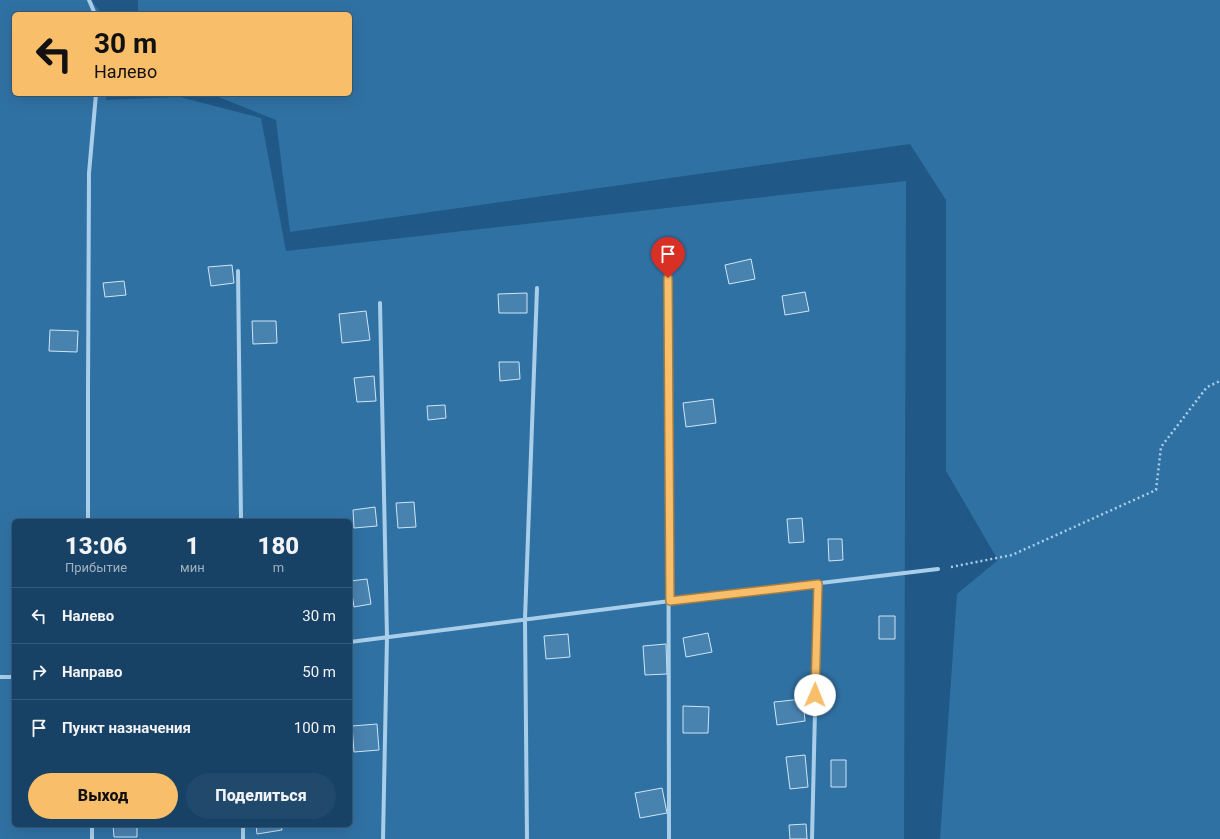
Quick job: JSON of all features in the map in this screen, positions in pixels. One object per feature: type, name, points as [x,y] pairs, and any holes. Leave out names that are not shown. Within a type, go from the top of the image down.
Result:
[{"type":"street","points":[[89,0],[94,12]]},
{"type":"street","points":[[88,519],[89,173],[96,96]]},
{"type":"street","points":[[238,271],[241,519]]},
{"type":"street","points":[[668,278],[670,601],[669,839]]},
{"type":"street","points":[[527,839],[525,620],[537,288]]},
{"type":"street","points":[[380,303],[387,637],[383,839]]},
{"type":"street","points":[[352,642],[670,601],[938,569]]},
{"type":"street","points":[[812,839],[818,584]]},
{"type":"street","points":[[0,678],[12,677]]},
{"type":"street","points":[[92,827],[92,839]]},
{"type":"street","points":[[243,827],[243,839]]},
{"type":"path","points":[[938,569],[1012,555],[1156,490],[1161,447],[1207,387],[1220,381]]},
{"type":"shaded area","points":[[0,0],[91,0],[100,12],[12,12],[12,96],[106,96],[106,100],[180,97],[261,118],[286,251],[906,181],[904,839],[0,839]]},
{"type":"shaded area","points":[[138,0],[1220,0],[1220,839],[940,839],[957,594],[998,560],[946,471],[946,200],[910,144],[290,232],[276,120],[216,96],[352,96],[352,12],[138,12]]},
{"type":"building","points":[[751,259],[755,279],[729,284],[725,265]]},
{"type":"building","points":[[232,265],[234,283],[211,286],[208,267]]},
{"type":"building","points":[[124,281],[126,295],[105,297],[103,283]]},
{"type":"building","points":[[805,292],[809,311],[785,315],[782,296]]},
{"type":"building","points":[[527,293],[527,313],[499,313],[498,294]]},
{"type":"building","points":[[366,311],[370,340],[342,343],[339,314]]},
{"type":"building","points":[[252,321],[276,321],[277,343],[253,344]]},
{"type":"building","points":[[50,330],[78,331],[77,352],[49,351]]},
{"type":"building","points":[[499,362],[519,362],[520,379],[500,381]]},
{"type":"building","points":[[374,376],[376,401],[357,402],[354,378]]},
{"type":"building","points":[[713,399],[716,423],[686,427],[683,403]]},
{"type":"building","points":[[445,405],[446,418],[428,420],[427,406]]},
{"type":"building","points":[[414,502],[416,527],[398,528],[396,503]]},
{"type":"building","points":[[375,507],[377,526],[354,528],[353,510]]},
{"type":"building","points":[[802,518],[804,542],[789,543],[787,519]]},
{"type":"building","points":[[828,539],[842,539],[843,560],[829,561]]},
{"type":"building","points":[[367,579],[371,604],[354,607],[352,581]]},
{"type":"building","points":[[879,616],[895,616],[895,639],[879,639]]},
{"type":"building","points":[[708,633],[712,652],[686,657],[683,638]]},
{"type":"building","points":[[568,634],[570,657],[546,659],[544,636]]},
{"type":"building","points":[[666,644],[667,674],[645,675],[643,646]]},
{"type":"building","points":[[803,699],[805,721],[777,725],[774,702]]},
{"type":"building","points":[[683,706],[709,707],[708,733],[683,733]]},
{"type":"building","points":[[377,724],[379,750],[354,752],[352,726]]},
{"type":"building","points":[[805,755],[808,787],[790,789],[786,757]]},
{"type":"building","points":[[831,760],[846,760],[846,787],[831,787]]},
{"type":"building","points":[[662,788],[667,813],[640,818],[635,793]]},
{"type":"building","points":[[806,824],[807,839],[790,839],[789,825]]},
{"type":"building","points":[[113,827],[137,827],[137,837],[114,837]]},
{"type":"building","points":[[256,827],[281,827],[282,830],[257,834]]},
{"type":"route","points":[[668,278],[670,601],[818,584],[815,695]]}]
